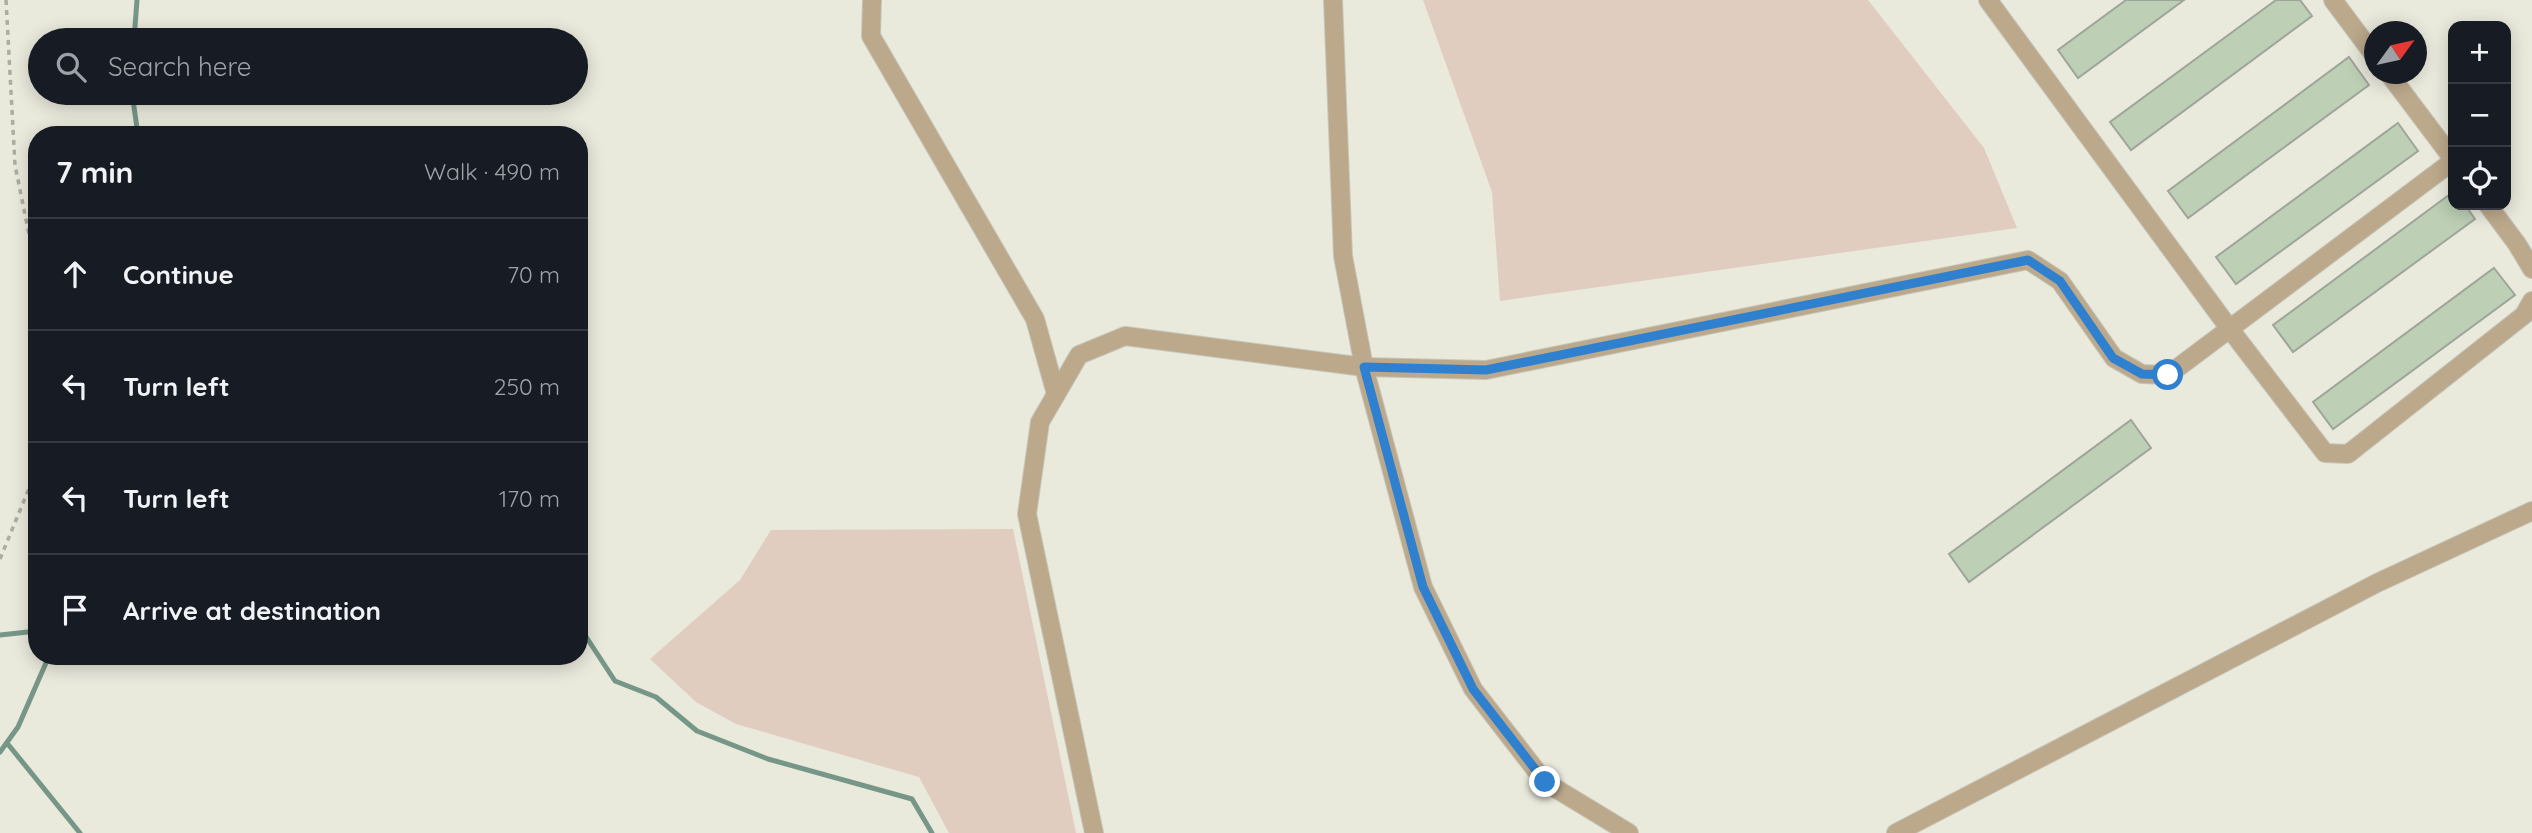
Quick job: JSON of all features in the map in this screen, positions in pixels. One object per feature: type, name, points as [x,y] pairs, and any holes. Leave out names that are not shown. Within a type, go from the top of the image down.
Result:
[{"type":"lane","points":[[872,0],[871,36],[1035,319],[1056,394]]},
{"type":"lane","points":[[1333,0],[1343,256],[1364,367],[1423,587],[1473,689],[1545,782],[1629,833]]},
{"type":"lane","points":[[1988,0],[2229,328],[2325,453],[2348,454],[2524,315],[2532,301]]},
{"type":"lane","points":[[2333,0],[2364,41]]},
{"type":"lane","points":[[2396,84],[2448,153]]},
{"type":"lane","points":[[1094,833],[1027,514],[1040,422],[1079,355],[1125,336],[1364,367],[1486,370],[2028,260],[2060,281],[2113,358],[2142,374],[2168,375],[2448,164]]},
{"type":"lane","points":[[2492,210],[2532,269]]},
{"type":"lane","points":[[1896,833],[2376,583],[2532,511]]},
{"type":"path","points":[[6,0],[15,165],[28,229]]},
{"type":"path","points":[[0,559],[28,492]]},
{"type":"shaded area","points":[[1423,0],[1868,0],[1984,148],[2017,228],[1500,301],[1492,192]]},
{"type":"shaded area","points":[[1013,529],[1076,833],[949,833],[919,777],[736,724],[696,702],[650,659],[740,580],[771,530]]},
{"type":"building","points":[[2126,0],[2184,0],[2078,78],[2058,50]]},
{"type":"building","points":[[2276,0],[2300,0],[2312,16],[2131,150],[2110,122]]},
{"type":"building","points":[[2349,57],[2364,78],[2364,84],[2369,85],[2188,218],[2168,191]]},
{"type":"building","points":[[2398,123],[2418,151],[2236,284],[2216,257]]},
{"type":"building","points":[[2448,196],[2448,210],[2469,210],[2475,219],[2293,352],[2273,325]]},
{"type":"building","points":[[2494,268],[2515,295],[2333,429],[2313,402]]},
{"type":"building","points":[[2131,420],[2151,448],[1969,582],[1949,554]]},
{"type":"waterway","points":[[135,28],[137,0]]},
{"type":"waterway","points":[[134,105],[137,126]]},
{"type":"waterway","points":[[0,635],[28,632]]},
{"type":"waterway","points":[[588,640],[615,681],[656,697],[697,731],[768,759],[912,799],[932,833]]},
{"type":"waterway","points":[[0,752],[18,727],[45,665]]},
{"type":"waterway","points":[[7,743],[80,833]]},
{"type":"route","points":[[1545,782],[1473,689],[1423,587],[1364,367],[1486,370],[2028,260],[2060,281],[2113,358],[2142,374],[2168,375]]}]
